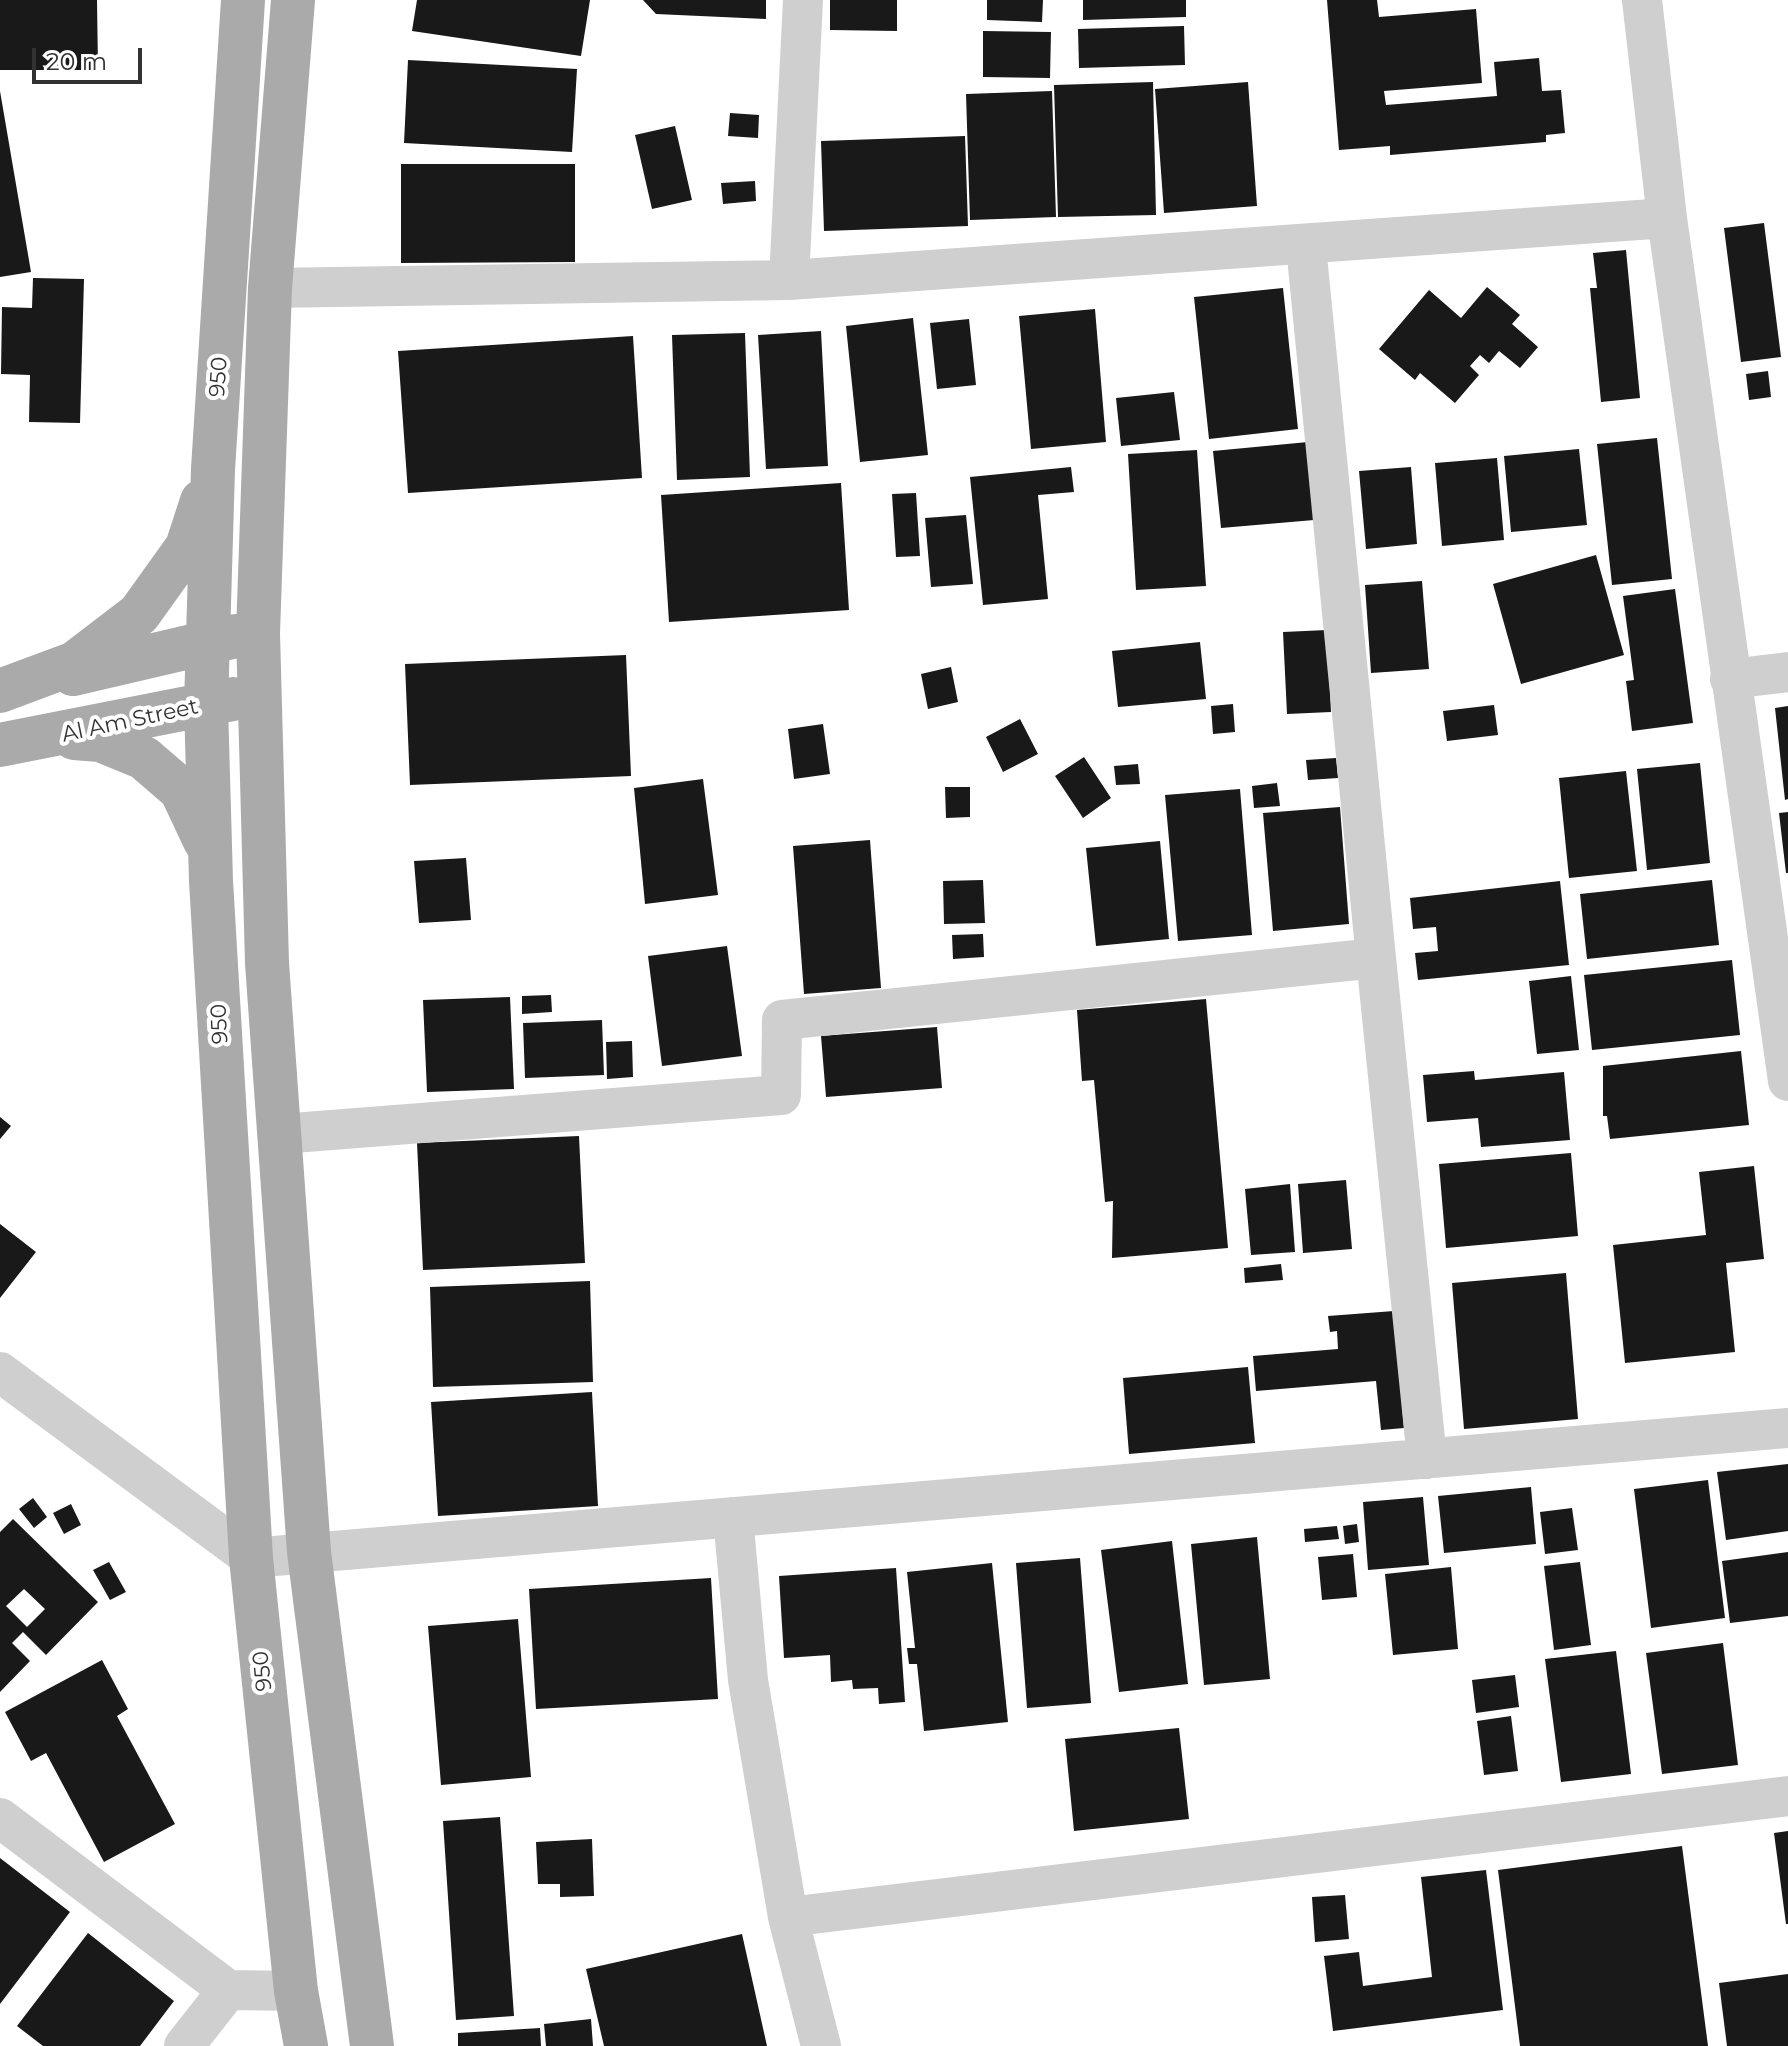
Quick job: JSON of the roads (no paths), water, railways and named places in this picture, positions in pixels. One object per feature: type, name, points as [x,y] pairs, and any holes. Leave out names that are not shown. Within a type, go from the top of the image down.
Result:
[{"type":"main road","name":"950","points":[[243,0],[213,469],[206,705],[211,881],[251,1558],[296,1991],[306,2046]]},
{"type":"main road","points":[[293,0],[270,288],[258,633],[267,963],[309,1552],[372,2046]]},
{"type":"main road","points":[[0,692],[75,663],[139,614],[187,547],[213,469]]},
{"type":"main road","points":[[0,692],[209,640],[258,633]]},
{"type":"main road","name":"Al Am Street","points":[[0,745],[260,694]]},
{"type":"main road","points":[[52,737],[100,740],[144,758],[181,790],[204,833],[211,881]]},
{"type":"street","points":[[789,280],[803,0]]},
{"type":"street","points":[[1642,0],[1667,218],[1788,1081]]},
{"type":"street","points":[[270,288],[789,280],[1306,246],[1667,218]]},
{"type":"street","points":[[1306,246],[1427,1459]]},
{"type":"street","points":[[1730,679],[1788,672]]},
{"type":"street","points":[[280,1134],[781,1095],[782,1020],[1376,958]]},
{"type":"street","points":[[0,1372],[251,1558],[1788,1428]]},
{"type":"street","points":[[733,1517],[748,1680],[788,1917],[821,2046]]},
{"type":"street","points":[[788,1917],[1788,1796]]},
{"type":"street","points":[[0,1818],[228,1990],[296,1991]]},
{"type":"street","points":[[184,2046],[228,1990]]}]
